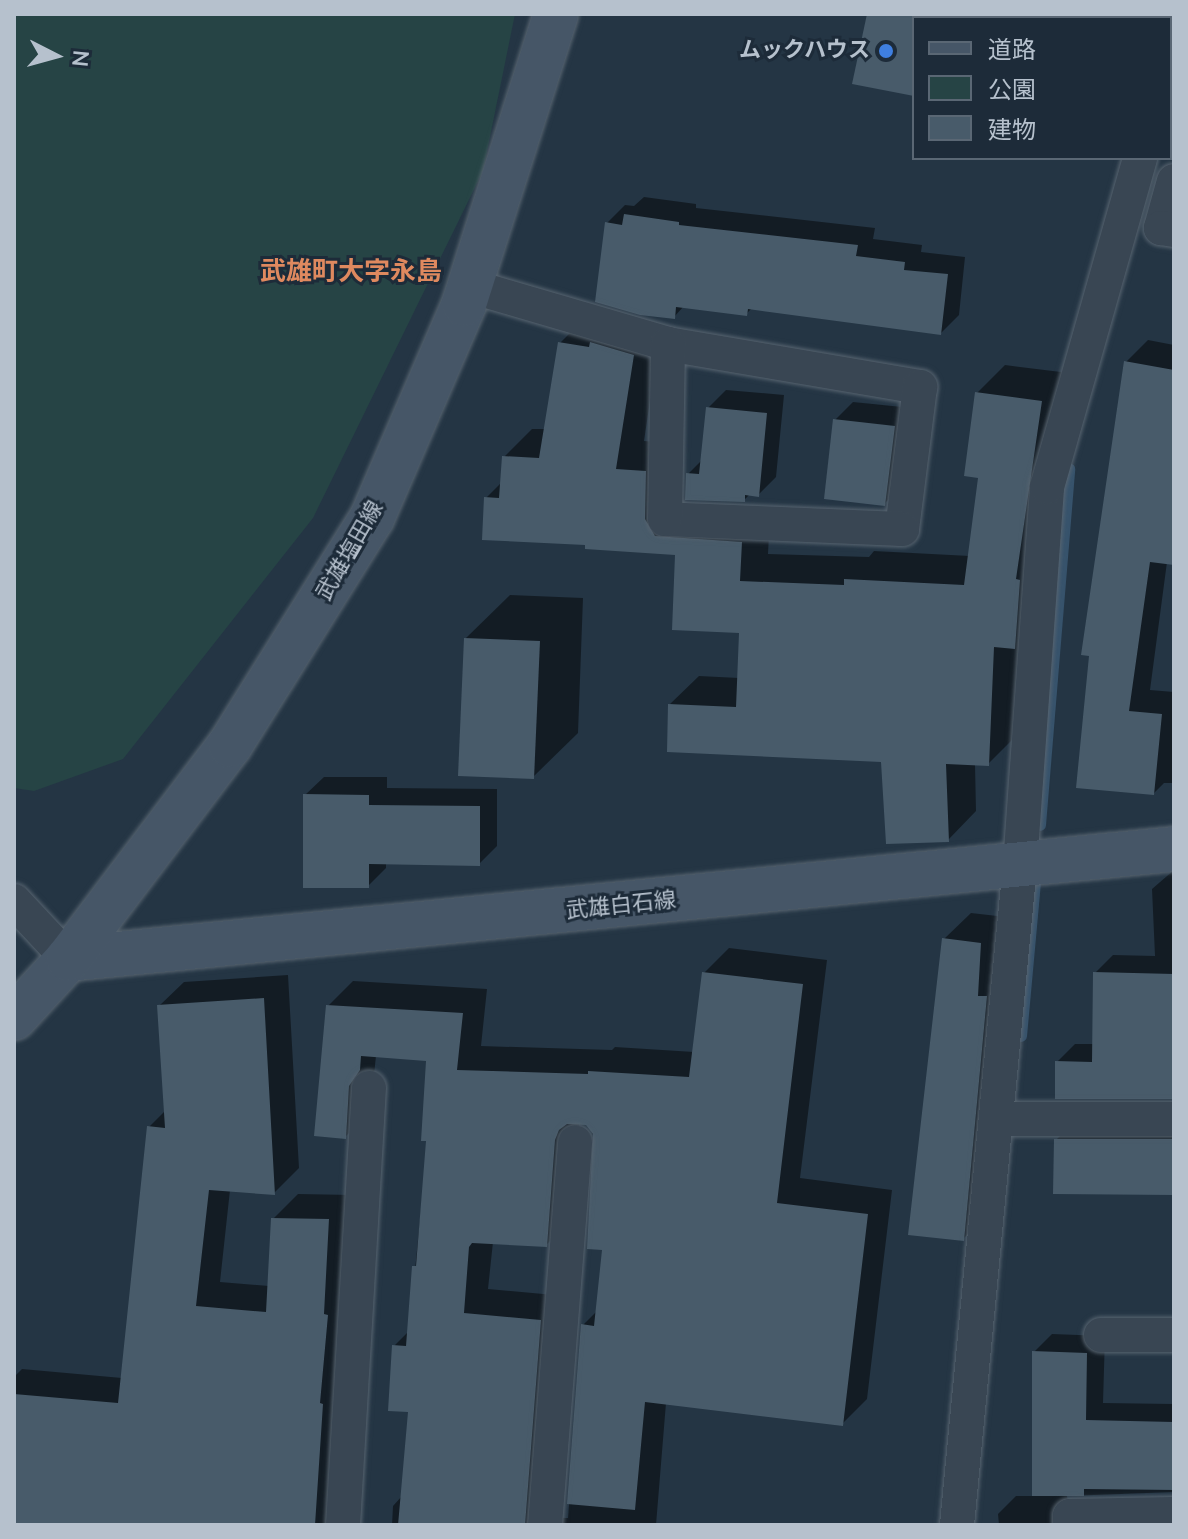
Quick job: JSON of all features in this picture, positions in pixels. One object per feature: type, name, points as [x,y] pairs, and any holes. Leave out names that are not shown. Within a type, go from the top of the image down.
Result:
[{"type":"main road","name":"武雄塩田線","points":[[14,1018],[68,959],[230,745],[372,518],[470,286],[556,14]]},
{"type":"main road","name":"武雄白石線","points":[[68,959],[1174,849]]},
{"type":"street","points":[[957,1525],[1020,865],[1047,487],[1139,160]]},
{"type":"street","points":[[1174,181],[1161,228],[1174,230]]},
{"type":"street","points":[[470,286],[668,344],[920,387],[902,529],[665,519],[668,344]]},
{"type":"street","points":[[14,901],[68,959]]},
{"type":"street","points":[[343,1525],[369,1088]]},
{"type":"street","points":[[996,1119],[1174,1119]]},
{"type":"street","points":[[545,1525],[575,1142]]},
{"type":"street","points":[[1101,1335],[1174,1335]]},
{"type":"street","points":[[1070,1525],[1070,1516],[1174,1514]]},
{"type":"green space","points":[[14,14],[515,14],[483,171],[313,518],[123,759],[34,791],[14,788]]},
{"type":"building","name":"ムックハウス","points":[[867,14],[914,14],[912,96],[852,84]]},
{"type":"building","points":[[624,214],[679,222],[679,225],[858,245],[856,256],[905,262],[904,270],[948,274],[941,335],[748,309],[747,316],[676,307],[675,319],[640,315],[595,302],[605,222],[622,225]]},
{"type":"building","points":[[558,342],[589,347],[590,342],[634,355],[616,469],[646,471],[645,519],[655,536],[742,542],[740,581],[844,585],[844,579],[964,585],[978,478],[964,476],[975,392],[1042,401],[1016,579],[1020,580],[1015,649],[994,647],[989,766],[946,764],[949,842],[886,844],[881,762],[667,752],[668,704],[736,707],[739,633],[672,630],[675,555],[585,549],[585,545],[482,540],[484,497],[499,498],[502,456],[539,458]]},
{"type":"building","points":[[1124,361],[1174,370],[1174,565],[1150,562],[1129,711],[1162,714],[1154,795],[1076,788],[1089,656],[1081,655]]},
{"type":"building","points":[[706,407],[767,413],[759,497],[745,495],[745,502],[685,500],[686,473],[699,474]]},
{"type":"building","points":[[833,419],[895,426],[885,506],[824,499]]},
{"type":"building","points":[[464,638],[540,641],[534,779],[458,776]]},
{"type":"building","points":[[303,794],[369,795],[369,805],[480,806],[480,866],[369,864],[369,888],[303,888]]},
{"type":"building","points":[[942,938],[981,943],[978,996],[987,996],[964,1241],[908,1235]]},
{"type":"building","points":[[702,972],[803,984],[777,1203],[868,1214],[843,1426],[645,1402],[635,1510],[567,1504],[581,1324],[594,1326],[602,1250],[587,1249],[593,1134],[586,1125],[567,1124],[559,1130],[555,1140],[547,1247],[472,1243],[469,1247],[464,1313],[541,1320],[525,1525],[398,1525],[408,1412],[388,1411],[392,1345],[406,1346],[412,1266],[416,1266],[426,1141],[421,1141],[426,1061],[361,1056],[360,1070],[349,1086],[346,1139],[314,1136],[326,1005],[463,1013],[457,1070],[588,1074],[588,1071],[689,1077]]},
{"type":"building","points":[[1093,972],[1174,974],[1174,1099],[1055,1099],[1055,1061],[1092,1062]]},
{"type":"building","points":[[264,998],[275,1195],[209,1190],[196,1306],[266,1312],[271,1218],[329,1219],[324,1314],[328,1315],[320,1403],[323,1404],[315,1525],[14,1525],[14,1394],[118,1403],[147,1126],[165,1128],[157,1005]]},
{"type":"building","points":[[1054,1139],[1174,1139],[1174,1195],[1053,1194]]},
{"type":"building","points":[[1032,1351],[1087,1353],[1086,1420],[1174,1422],[1174,1490],[1084,1489],[1084,1496],[1032,1496]]},
{"type":"waterway","points":[[1172,103],[1174,96]]},
{"type":"waterway","points":[[1040,825],[1069,469]]},
{"type":"waterway","points":[[1021,1036],[1036,872]]},
{"type":"place","name":"ムックハウス","points":[[886,51]]},
{"type":"district","name":"武雄町大字永島","points":[[351,272]]}]
